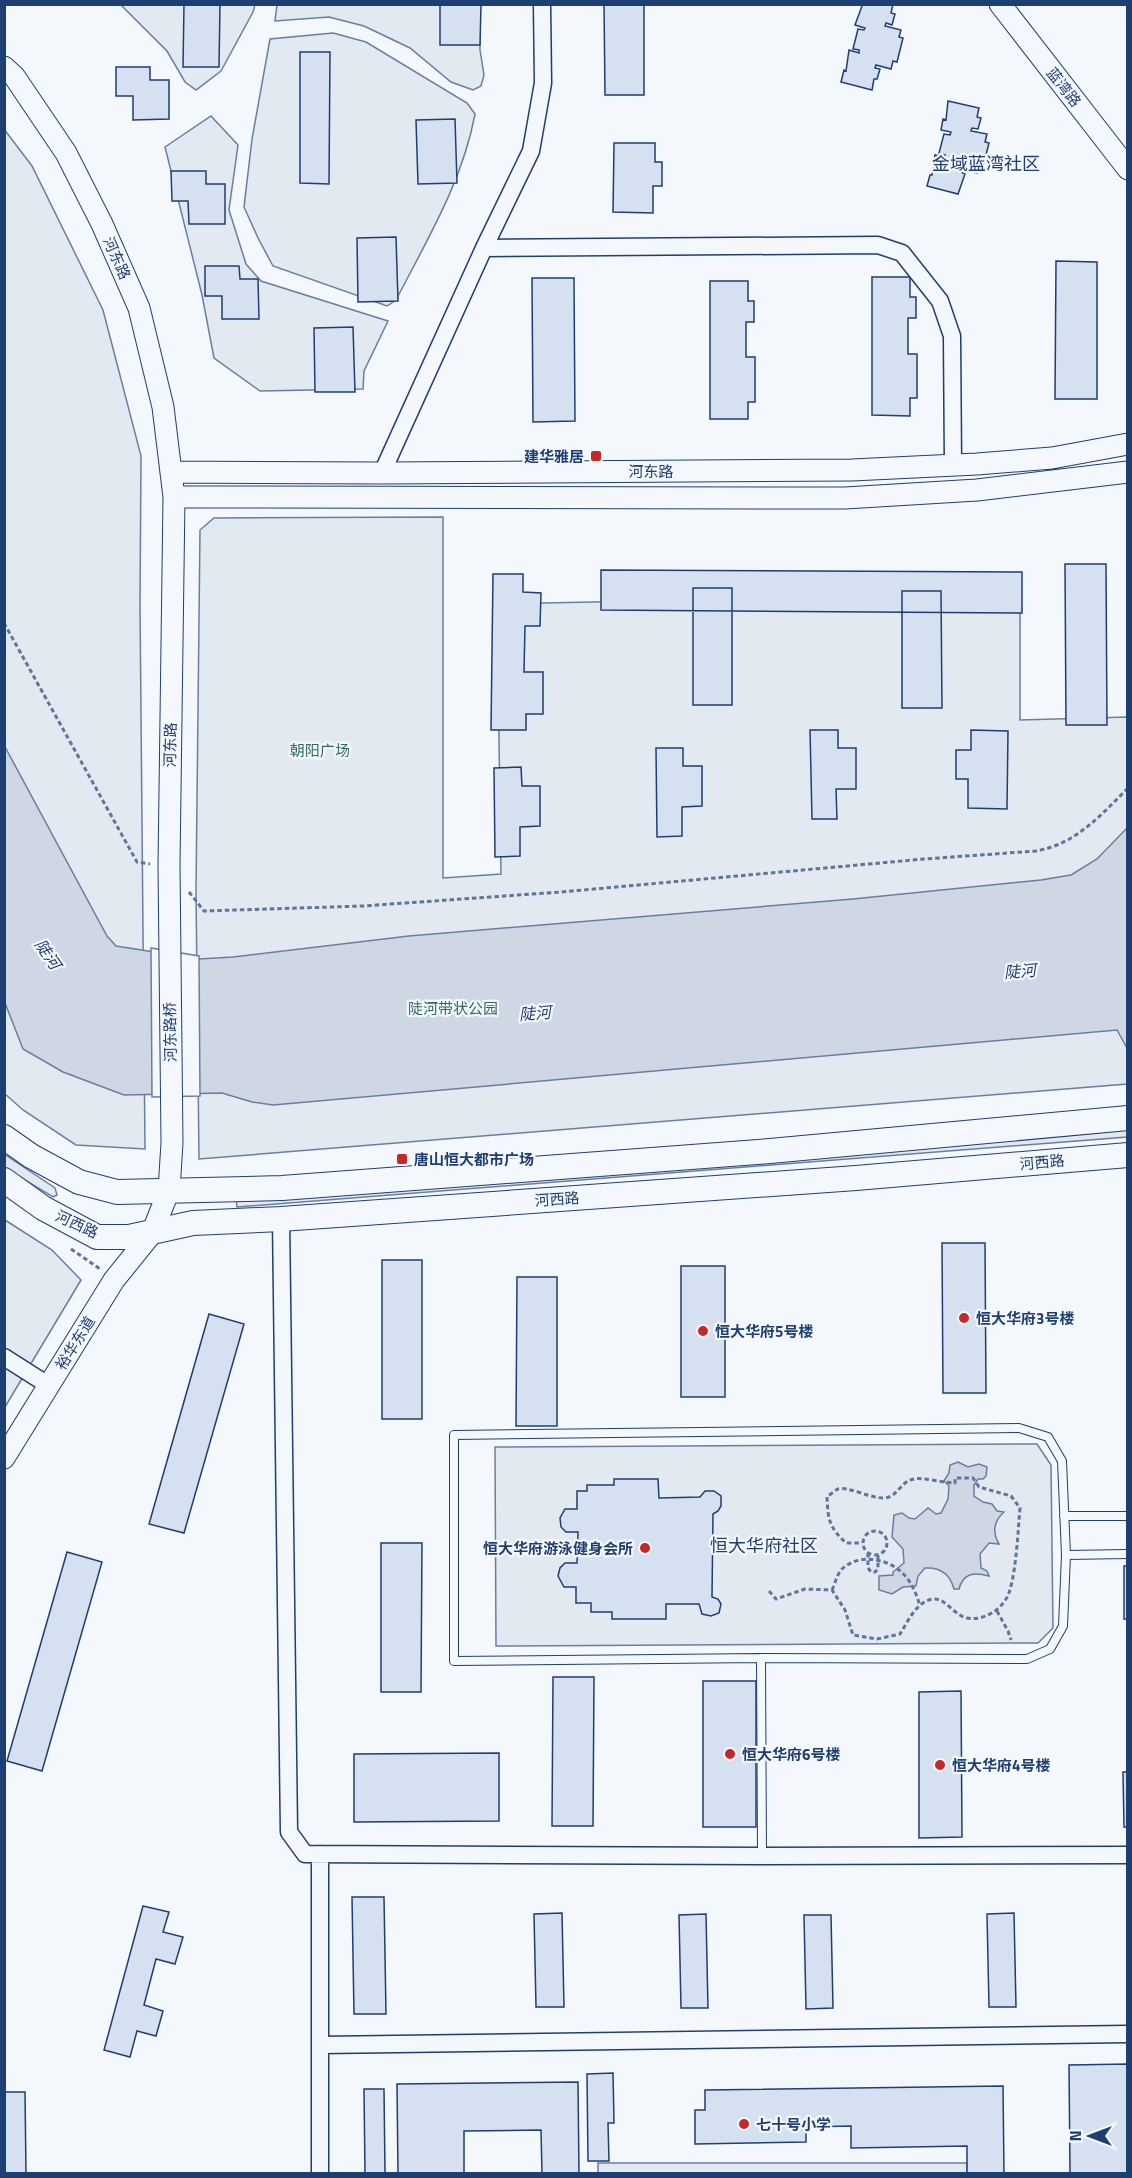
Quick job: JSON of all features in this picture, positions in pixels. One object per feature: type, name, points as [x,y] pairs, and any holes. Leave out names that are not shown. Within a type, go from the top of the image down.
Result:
[{"type":"main road","name":"河西路","points":[[4,1137],[32,1156],[79,1182],[117,1192],[304,1187],[770,1151],[1128,1119]]},
{"type":"main road","name":"河西路","points":[[4,1180],[43,1208],[97,1237],[129,1237],[193,1223],[281,1219],[844,1179],[1128,1155]]},
{"type":"street","points":[[382,473],[484,248],[531,151],[543,83],[542,4]]},
{"type":"street","name":"蓝湾路","points":[[1000,4],[1128,169]]},
{"type":"street","name":"河东路","points":[[4,67],[14,76],[66,153],[102,224],[139,308],[163,407],[174,497],[169,922]]},
{"type":"street","points":[[484,248],[878,245],[902,253],[940,301],[952,336],[953,465]]},
{"type":"street","name":"河东路","points":[[172,472],[852,470],[1052,458],[1128,444]]},
{"type":"street","name":"河东路","points":[[174,497],[845,498],[977,490],[1128,472]]},
{"type":"street","name":"河东路桥","points":[[169,922],[172,1143],[169,1190]]},
{"type":"street","name":"裕华东道","points":[[4,1458],[114,1280],[152,1233],[169,1190]]},
{"type":"street","points":[[281,1219],[289,1832],[305,1854],[1128,1855]]},
{"type":"street","points":[[4,1357],[48,1385]]},
{"type":"street","points":[[320,1854],[320,2174]]},
{"type":"street","points":[[321,2045],[1128,2034]]},
{"type":"lane","points":[[1019,1428],[1048,1437],[1062,1461],[1064,1516],[1063,1626],[1050,1649],[1027,1659],[761,1658],[453,1661],[453,1435],[1019,1428]]},
{"type":"lane","points":[[1064,1516],[1128,1516]]},
{"type":"lane","points":[[1065,1555],[1128,1554]]},
{"type":"lane","points":[[761,1658],[762,1856]]},
{"type":"path","points":[[4,623],[137,862],[169,865],[204,911],[363,906],[561,892],[1048,849],[1074,837],[1092,824],[1128,788]]},
{"type":"path","points":[[832,1590],[845,1610],[853,1635],[877,1639],[900,1634],[916,1609],[932,1600],[938,1599],[966,1618],[982,1617],[997,1611],[1008,1597],[1016,1556],[1020,1508],[1011,1496],[980,1487],[973,1478],[955,1478],[956,1483],[914,1479],[906,1483],[893,1496],[886,1498],[865,1496],[851,1489],[839,1489],[827,1497],[828,1520],[835,1533],[846,1544],[862,1544]]},
{"type":"path","points":[[862,1544],[867,1533],[875,1530],[883,1533],[887,1544],[884,1551],[878,1554],[868,1553]]},
{"type":"path","points":[[862,1544],[868,1553],[868,1568],[871,1572],[878,1569],[878,1554]]},
{"type":"path","points":[[832,1590],[840,1570],[851,1563],[870,1560],[892,1565],[905,1575],[913,1587],[920,1606]]},
{"type":"path","points":[[769,1592],[776,1599],[805,1589],[832,1590]]},
{"type":"path","points":[[997,1611],[1011,1640]]},
{"type":"green space","points":[[121,5],[255,5],[221,71],[196,90],[185,82],[167,51]]},
{"type":"green space","points":[[277,5],[479,5],[480,50],[484,75],[481,86],[473,90],[451,82],[410,48],[364,26],[329,17],[275,21]]},
{"type":"green space","points":[[333,33],[366,42],[467,103],[475,114],[462,162],[443,209],[396,300],[387,306],[273,266],[244,207],[252,139],[270,39]]},
{"type":"green space","points":[[211,116],[238,145],[229,210],[246,264],[261,281],[388,321],[364,371],[363,389],[260,391],[214,358],[202,295],[165,147]]},
{"type":"green space","points":[[4,129],[32,166],[103,310],[141,456],[140,605],[145,1149],[76,1145],[23,1110],[5,1094]]},
{"type":"green space","points":[[443,517],[443,878],[501,874],[497,604],[1020,593],[1020,720],[1127,717],[1127,1084],[199,1159],[196,891],[200,530],[214,518]]},
{"type":"green space","points":[[1127,1127],[1127,1137],[237,1207],[236,1199]]},
{"type":"green space","points":[[4,1154],[55,1188],[57,1195],[53,1197],[5,1168]]},
{"type":"green space","points":[[5,1220],[52,1250],[81,1280],[5,1407]]},
{"type":"green space","points":[[1037,1444],[1051,1465],[1053,1628],[1038,1643],[496,1646],[495,1447]]},
{"type":"green space","points":[[598,2163],[967,2163],[967,2174],[598,2174]]},
{"type":"water","name":"陡河","points":[[4,745],[107,936],[116,946],[199,959],[409,936],[853,899],[1041,880],[1071,875],[1097,859],[1127,828],[1127,1048],[1117,1030],[273,1105],[252,1102],[222,1093],[124,1095],[63,1072],[23,1049],[5,1003]]},
{"type":"water","points":[[958,1462],[968,1467],[979,1464],[987,1467],[986,1476],[978,1479],[974,1485],[974,1496],[983,1502],[992,1504],[997,1511],[1004,1512],[995,1527],[995,1535],[999,1544],[989,1543],[980,1554],[981,1568],[987,1571],[989,1576],[970,1575],[963,1580],[959,1589],[954,1589],[944,1572],[925,1568],[918,1576],[916,1586],[903,1587],[892,1594],[879,1590],[879,1576],[893,1575],[893,1572],[904,1563],[903,1549],[892,1537],[894,1515],[902,1513],[915,1519],[928,1508],[936,1514],[941,1513],[948,1499],[949,1486],[944,1481],[949,1473],[950,1465]]},
{"type":"pier","points":[[151,948],[199,956],[200,1096],[152,1097]]},
{"type":"building","points":[[184,4],[220,4],[219,67],[183,67]]},
{"type":"building","points":[[440,4],[481,4],[480,45],[440,45]]},
{"type":"building","points":[[604,4],[644,4],[644,95],[605,95]]},
{"type":"building","points":[[860,4],[893,4],[891,13],[895,14],[892,25],[886,23],[885,26],[901,30],[899,37],[903,38],[897,62],[893,61],[891,69],[876,65],[875,68],[880,69],[877,79],[874,79],[872,90],[841,82],[844,70],[846,71],[849,50],[859,53],[859,50],[853,49],[858,29],[864,30],[865,28],[855,25],[862,6]]},
{"type":"building","points":[[300,52],[330,52],[329,184],[300,183]]},
{"type":"building","points":[[116,67],[150,67],[150,80],[169,80],[169,119],[133,120],[133,96],[116,96]]},
{"type":"building","points":[[948,101],[979,108],[977,117],[981,118],[978,129],[972,128],[971,131],[987,134],[985,142],[989,143],[983,167],[979,166],[977,173],[962,169],[961,172],[965,174],[958,194],[927,186],[930,175],[932,175],[935,155],[944,157],[945,155],[939,153],[944,134],[950,135],[951,132],[941,130],[943,119],[946,120]]},
{"type":"building","points":[[455,119],[457,183],[418,184],[416,120]]},
{"type":"building","points":[[614,143],[655,143],[655,162],[662,162],[662,186],[653,186],[653,213],[613,212]]},
{"type":"building","points":[[171,171],[206,171],[206,184],[225,184],[225,224],[189,224],[188,201],[172,201]]},
{"type":"building","points":[[396,237],[398,301],[358,302],[357,238]]},
{"type":"building","points":[[1056,261],[1097,262],[1097,399],[1055,399]]},
{"type":"building","points":[[205,266],[239,266],[240,279],[258,279],[259,319],[222,319],[222,296],[205,296]]},
{"type":"building","points":[[872,277],[910,277],[910,297],[916,297],[916,318],[908,318],[908,354],[917,354],[917,398],[910,398],[910,416],[872,415]]},
{"type":"building","points":[[532,278],[574,278],[575,421],[533,422]]},
{"type":"building","points":[[710,281],[748,281],[748,301],[754,301],[754,322],[746,322],[746,357],[755,357],[755,402],[748,402],[748,419],[710,419]]},
{"type":"building","points":[[353,327],[355,392],[315,392],[314,328]]},
{"type":"building","points":[[1065,564],[1106,564],[1107,725],[1066,725]]},
{"type":"building","points":[[601,570],[1022,572],[1022,613],[601,610]]},
{"type":"building","points":[[493,574],[523,574],[523,592],[541,593],[540,626],[525,626],[524,672],[543,672],[543,714],[526,714],[526,730],[491,730]]},
{"type":"building","points":[[693,588],[732,588],[732,705],[693,705]]},
{"type":"building","points":[[902,591],[941,591],[942,708],[902,708]]},
{"type":"building","points":[[810,730],[838,730],[838,748],[856,748],[856,789],[836,789],[837,819],[812,819]]},
{"type":"building","points":[[971,730],[1008,731],[1007,809],[968,808],[968,779],[956,779],[956,750],[971,750]]},
{"type":"building","points":[[656,748],[683,748],[683,766],[702,766],[702,806],[682,807],[682,836],[657,837]]},
{"type":"building","points":[[521,767],[522,786],[540,786],[540,826],[520,827],[520,856],[495,857],[494,768]]},
{"type":"building","name":"恒大华府3号楼","points":[[942,1243],[985,1243],[986,1393],[943,1393]]},
{"type":"building","points":[[382,1260],[422,1260],[422,1419],[382,1419]]},
{"type":"building","name":"恒大华府5号楼","points":[[681,1266],[725,1266],[725,1397],[681,1397]]},
{"type":"building","points":[[517,1277],[557,1277],[557,1426],[516,1426]]},
{"type":"building","points":[[209,1314],[244,1324],[184,1533],[149,1524]]},
{"type":"building","name":"恒大华府游泳健身会所","points":[[614,1479],[658,1479],[659,1498],[700,1497],[705,1491],[714,1491],[721,1496],[721,1506],[713,1514],[712,1597],[718,1599],[721,1604],[719,1613],[711,1616],[702,1614],[699,1604],[666,1604],[666,1619],[612,1619],[612,1612],[591,1612],[591,1603],[576,1603],[576,1587],[564,1587],[558,1576],[560,1568],[565,1563],[577,1563],[578,1532],[566,1532],[561,1527],[560,1518],[565,1509],[577,1509],[577,1491],[587,1491],[587,1485],[614,1485]]},
{"type":"building","points":[[381,1543],[422,1543],[421,1692],[381,1692]]},
{"type":"building","points":[[67,1552],[102,1562],[42,1771],[7,1761]]},
{"type":"building","points":[[1124,1566],[1128,1566],[1128,1619],[1124,1619]]},
{"type":"building","points":[[553,1677],[594,1677],[593,1826],[552,1826]]},
{"type":"building","name":"恒大华府6号楼","points":[[703,1681],[756,1681],[756,1827],[703,1827]]},
{"type":"building","name":"恒大华府4号楼","points":[[961,1691],[962,1837],[919,1838],[919,1692]]},
{"type":"building","points":[[499,1753],[499,1821],[354,1822],[354,1754]]},
{"type":"building","points":[[1123,1772],[1128,1772],[1128,1827],[1124,1827]]},
{"type":"building","points":[[352,1897],[384,1897],[386,2014],[354,2014]]},
{"type":"building","points":[[143,1906],[169,1912],[163,1932],[183,1937],[175,1964],[156,1959],[144,2005],[163,2011],[156,2036],[137,2031],[130,2057],[104,2050]]},
{"type":"building","points":[[562,1913],[564,2007],[536,2007],[534,1914]]},
{"type":"building","points":[[1014,1913],[1016,2007],[989,2007],[987,1914]]},
{"type":"building","points":[[706,1914],[708,2008],[681,2008],[679,1915]]},
{"type":"building","points":[[804,1915],[831,1915],[833,2008],[806,2009]]},
{"type":"building","points":[[1128,2064],[1128,2174],[1070,2174],[1069,2065]]},
{"type":"building","points":[[613,2073],[614,2123],[608,2123],[609,2161],[588,2161],[587,2074]]},
{"type":"building","points":[[578,2082],[579,2174],[542,2174],[541,2130],[464,2131],[464,2174],[398,2174],[397,2084]]},
{"type":"building","points":[[1003,2086],[1004,2174],[967,2174],[967,2146],[851,2148],[851,2126],[806,2127],[806,2142],[695,2144],[695,2110],[705,2110],[705,2090]]},
{"type":"building","points":[[364,2089],[384,2089],[385,2174],[365,2174]]},
{"type":"building","points":[[4,2092],[25,2092],[26,2174],[4,2174]]},
{"type":"place","name":"建华雅居","points":[[596,456]]},
{"type":"place","name":"唐山恒大都市广场","points":[[402,1159]]},
{"type":"place","name":"恒大华府3号楼","points":[[964,1318]]},
{"type":"place","name":"恒大华府5号楼","points":[[703,1331]]},
{"type":"place","name":"恒大华府游泳健身会所","points":[[645,1548]]},
{"type":"place","name":"恒大华府6号楼","points":[[730,1754]]},
{"type":"place","name":"恒大华府4号楼","points":[[940,1765]]},
{"type":"place","name":"七十号小学","points":[[744,2124]]},
{"type":"district","name":"金域蓝湾社区","points":[[986,163]]},
{"type":"district","name":"恒大华府社区","points":[[764,1545]]},
{"type":"park label","name":"朝阳广场","points":[[320,750]]},
{"type":"park label","name":"陡河带状公园","points":[[453,1008]]}]
